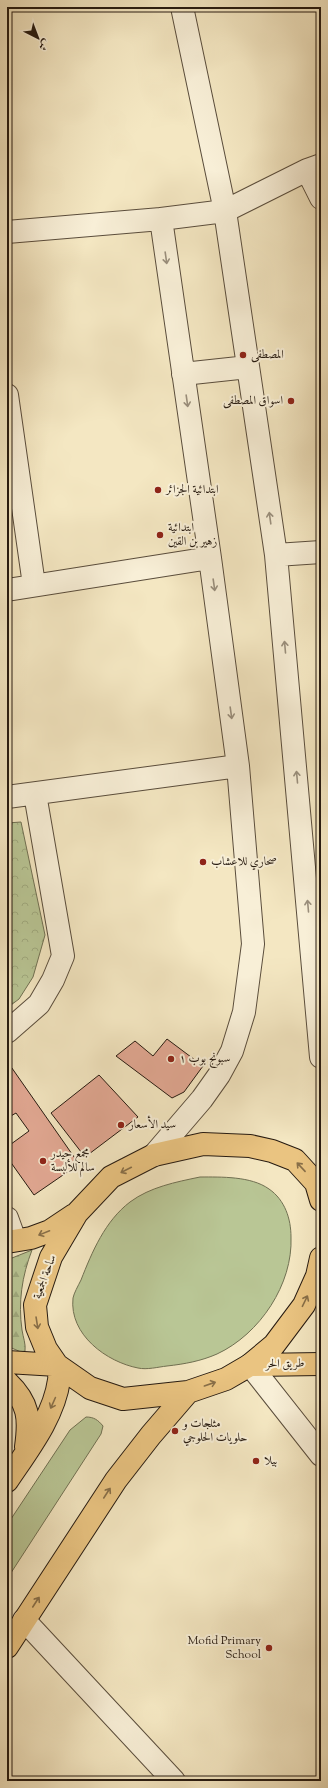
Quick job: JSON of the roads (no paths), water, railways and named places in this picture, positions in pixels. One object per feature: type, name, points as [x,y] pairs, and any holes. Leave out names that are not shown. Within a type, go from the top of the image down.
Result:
[{"type":"main road","name":"ساحة الجمعية","points":[[321,1200],[316,1183],[295,1160],[272,1151],[250,1146],[203,1144],[154,1155],[111,1177],[77,1213],[51,1257],[35,1305],[37,1327],[46,1350],[57,1365],[90,1388],[122,1399],[188,1392],[226,1379],[250,1365],[274,1345],[304,1305],[317,1276],[321,1258]]},
{"type":"main road","points":[[11,1241],[31,1238],[50,1231],[77,1213]]},
{"type":"main road","points":[[7,1362],[57,1365],[60,1378],[56,1396],[45,1420],[7,1481]]},
{"type":"main road","name":"طريق الحر","points":[[250,1365],[321,1364]]},
{"type":"main road","points":[[7,1382],[17,1392],[24,1403],[28,1417],[28,1432],[24,1454]]},
{"type":"main road","points":[[7,1647],[116,1480],[150,1435],[188,1392]]},
{"type":"street","points":[[182,7],[225,211],[276,555],[312,849],[321,1057]]},
{"type":"street","points":[[7,232],[160,220],[225,211],[314,168],[321,198]]},
{"type":"street","points":[[154,1155],[202,1099],[232,1051],[244,1012],[253,944],[238,766],[210,558],[160,220]]},
{"type":"street","points":[[183,374],[248,367]]},
{"type":"street","points":[[7,395],[9,423],[34,585]]},
{"type":"street","points":[[276,555],[321,552]]},
{"type":"street","points":[[7,590],[210,558]]},
{"type":"street","points":[[7,797],[238,766]]},
{"type":"street","points":[[7,1032],[39,1004],[53,980],[64,956],[35,794]]},
{"type":"street","points":[[7,1218],[11,1241]]},
{"type":"street","points":[[250,1365],[295,1420],[321,1455]]},
{"type":"street","points":[[24,1620],[154,1773],[174,1781]]},
{"type":"place","name":"المصطفى","points":[[243,355]]},
{"type":"place","name":"اسواق المصطفى","points":[[291,401]]},
{"type":"place","name":"ابتدائية الجزائر","points":[[158,490]]},
{"type":"place","name":"ابتدائية زهير بن القين","points":[[160,535]]},
{"type":"place","name":"صحاري للاعشاب","points":[[203,862]]},
{"type":"place","name":"سبونج بوب ١","points":[[171,1059]]},
{"type":"place","name":"سيد الأسعار","points":[[121,1125]]},
{"type":"place","name":"مجمع حيدر سالم للألبسة","points":[[43,1161]]},
{"type":"place","name":"مثلجات و حلويات الحلوجي","points":[[175,1431]]},
{"type":"place","name":"بيلا","points":[[256,1461]]},
{"type":"place","name":"Mofid Primary School","points":[[269,1648]]}]
